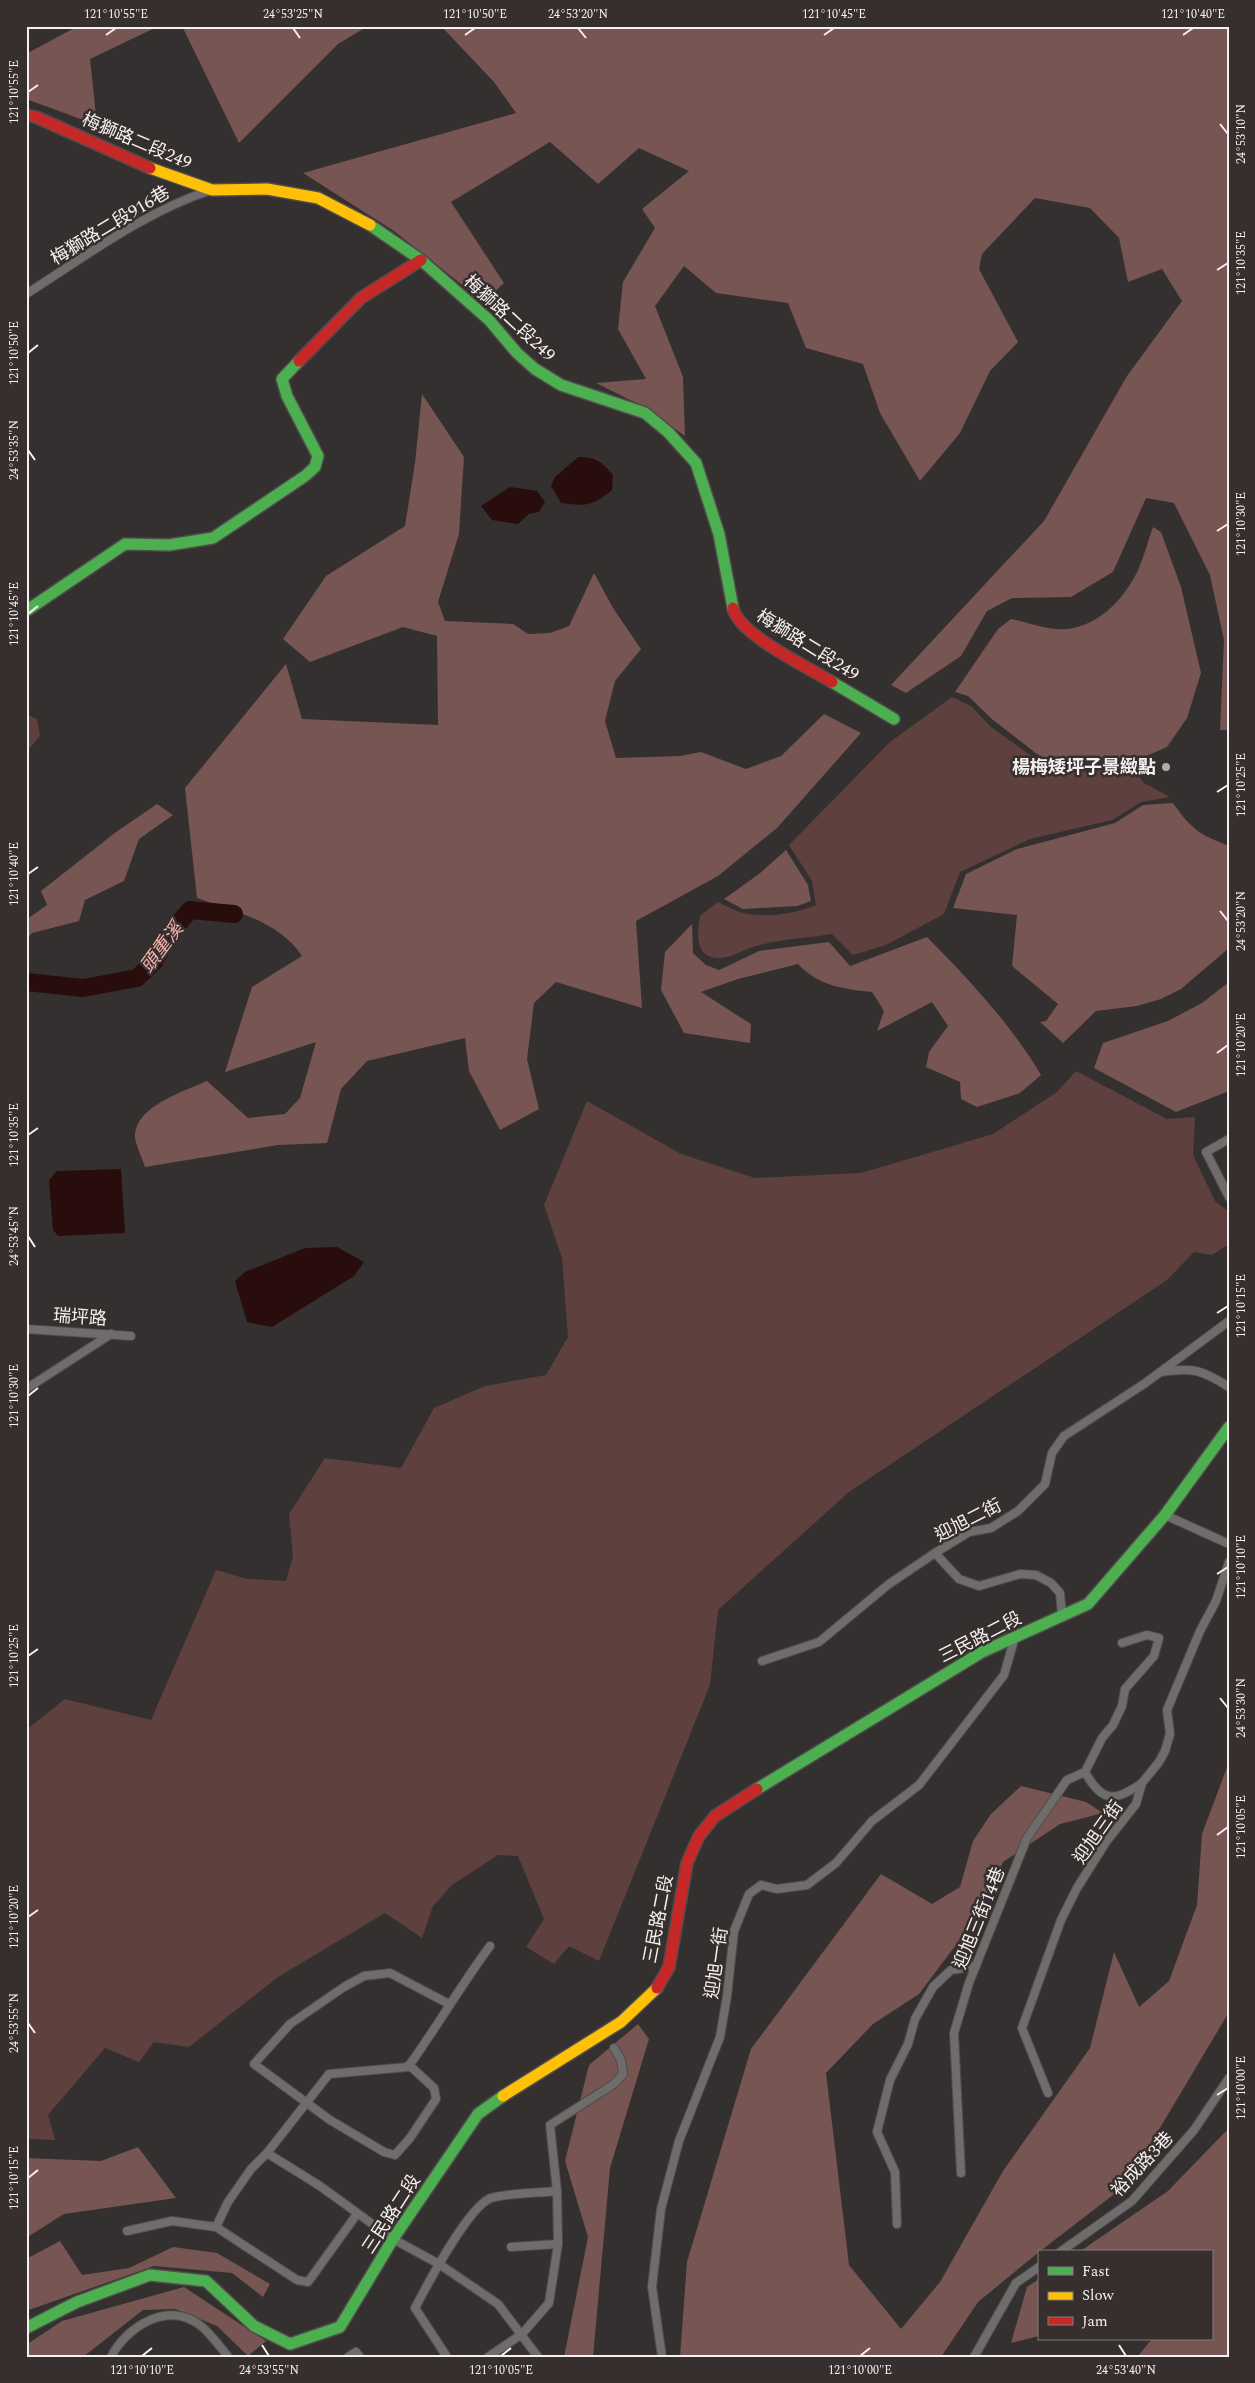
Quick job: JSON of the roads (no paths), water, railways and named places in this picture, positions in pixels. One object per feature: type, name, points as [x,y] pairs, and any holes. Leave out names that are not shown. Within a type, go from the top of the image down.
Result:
[{"type":"street","name":"梅獅路二段249","points":[[26,114],[36,116],[143,166],[212,190],[266,189],[318,198],[366,222],[421,260],[489,320],[517,353],[535,369],[562,385],[645,413],[668,432],[696,463],[719,534],[734,613],[742,626],[751,634],[894,719]]},
{"type":"street","name":"梅獅路二段916巷","points":[[26,294],[143,220],[172,204],[212,190]]},
{"type":"street","points":[[26,611],[125,544],[168,545],[213,538],[305,476],[315,467],[318,456],[287,396],[282,379],[338,319],[361,298],[421,260]]},
{"type":"street","points":[[1229,1139],[1206,1152],[1229,1198]]},
{"type":"street","name":"迎旭二街","points":[[762,1661],[819,1642],[889,1584],[935,1553],[969,1532],[991,1528],[1018,1511],[1045,1484],[1052,1453],[1064,1436],[1160,1372],[1229,1322]]},
{"type":"street","name":"瑞坪路","points":[[26,1329],[131,1336]]},
{"type":"street","points":[[26,1389],[111,1334]]},
{"type":"street","points":[[1160,1372],[1187,1368],[1209,1375],[1229,1387]]},
{"type":"street","name":"三民路二段","points":[[26,2328],[77,2302],[150,2275],[206,2281],[254,2326],[290,2344],[340,2327],[393,2239],[478,2114],[506,2094],[621,2022],[658,1987],[669,1967],[687,1863],[699,1836],[715,1816],[792,1766],[982,1652],[1088,1604],[1165,1515],[1229,1427]]},
{"type":"street","points":[[1165,1515],[1229,1544]]},
{"type":"street","points":[[935,1553],[959,1579],[979,1586],[1020,1574],[1036,1575],[1051,1583],[1060,1593],[1062,1615]]},
{"type":"street","name":"迎旭三街","points":[[1048,2094],[1022,2028],[1061,1920],[1077,1888],[1106,1842],[1136,1804],[1142,1783],[1159,1762],[1165,1751],[1170,1734],[1167,1710],[1197,1639],[1216,1601],[1229,1562]]},
{"type":"street","points":[[1122,1642],[1147,1635],[1159,1638],[1154,1656],[1125,1688],[1122,1706],[1113,1725],[1102,1738],[1085,1772],[1094,1789],[1110,1798],[1124,1795],[1142,1783]]},
{"type":"street","name":"迎旭一街","points":[[662,2357],[652,2287],[661,2209],[679,2141],[720,2037],[727,1996],[734,1930],[749,1894],[761,1885],[778,1889],[807,1885],[836,1864],[872,1821],[919,1785],[1004,1675],[1015,1637]]},
{"type":"street","name":"迎旭三街14巷","points":[[961,2173],[954,2033],[969,1983],[1027,1838],[1067,1780],[1085,1772]]},
{"type":"street","points":[[216,2227],[228,2202],[251,2169],[267,2153],[329,2074],[408,2067],[490,1946]]},
{"type":"street","points":[[897,2224],[895,2172],[877,2132],[890,2080],[908,2044],[915,2019],[933,1988],[951,1970],[976,1966]]},
{"type":"street","points":[[409,2065],[434,2088],[436,2099],[410,2138],[395,2155],[384,2152],[330,2120],[254,2064],[290,2024],[344,1987],[364,1976],[390,1974],[449,2004]]},
{"type":"street","points":[[488,2357],[522,2334],[549,2303],[558,2244],[557,2191],[550,2125],[614,2084],[623,2074],[622,2060],[614,2048]]},
{"type":"street","name":"裕成路3巷","points":[[1063,2250],[1132,2201],[1194,2130],[1229,2078]]},
{"type":"street","points":[[267,2153],[320,2186],[393,2239],[439,2264],[498,2304],[538,2357]]},
{"type":"street","points":[[447,2357],[415,2308],[439,2264],[475,2211],[490,2198],[557,2191]]},
{"type":"street","points":[[126,2231],[172,2221],[216,2227],[297,2280],[308,2282],[357,2214]]},
{"type":"street","points":[[511,2247],[558,2244]]},
{"type":"street","points":[[974,2357],[1016,2283],[1038,2268]]},
{"type":"street","points":[[111,2357],[119,2341],[141,2323],[160,2316],[179,2316],[200,2326],[227,2355]]},
{"type":"street","points":[[348,2357],[356,2352],[360,2357]]},
{"type":"waterway","name":"頭重溪","points":[[26,982],[83,988],[137,978],[154,962],[170,933],[190,910],[234,914]]},
{"type":"place","name":"楊梅矮坪子景緻點","points":[[1166,767]]}]
